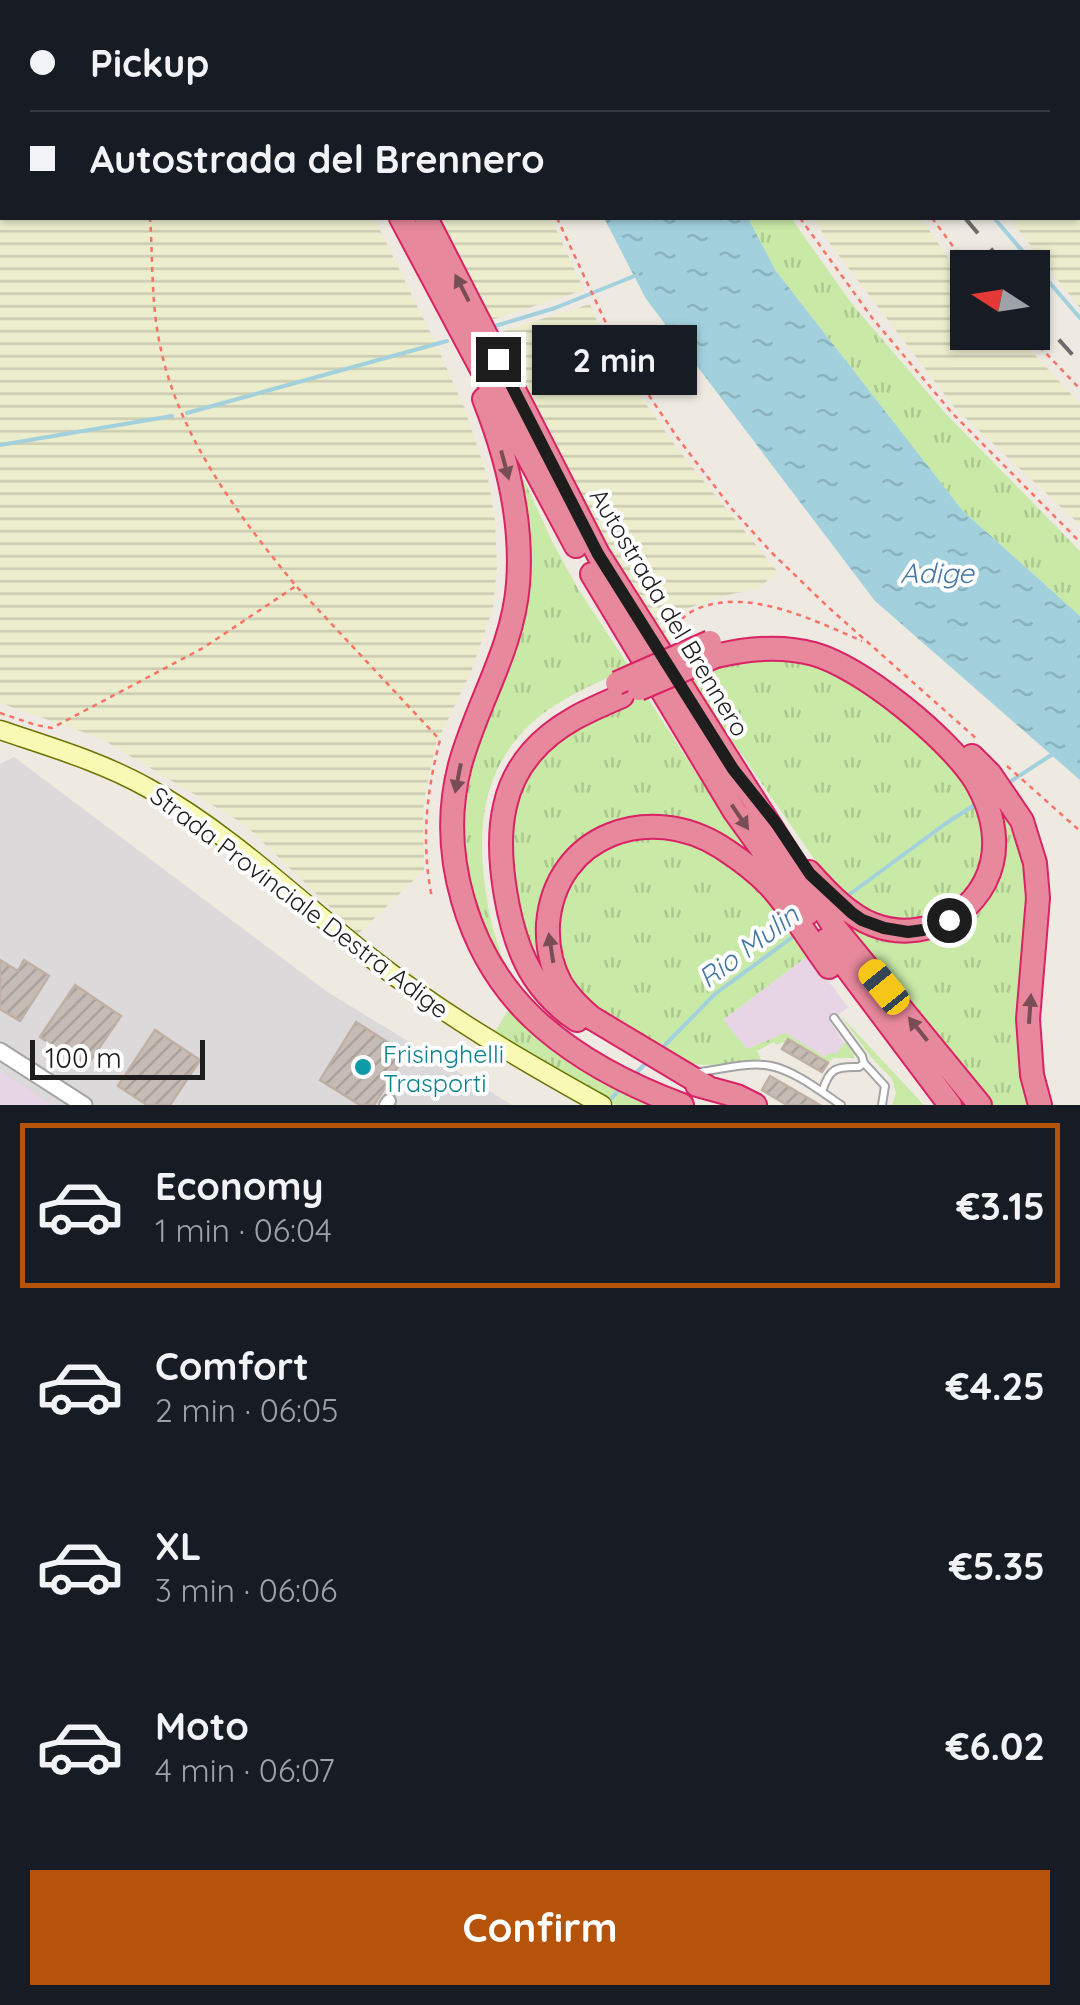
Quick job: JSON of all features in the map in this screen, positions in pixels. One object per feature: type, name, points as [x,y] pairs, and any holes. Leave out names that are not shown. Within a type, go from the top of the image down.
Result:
[{"type":"highway","name":"Autostrada del Brennero","points":[[402,220],[585,562],[736,812],[831,931],[980,1105]]},
{"type":"highway","name":"Autostrada del Brennero","points":[[427,220],[598,554],[733,769],[810,904]]},
{"type":"highway","points":[[449,307],[495,427],[514,498],[520,546],[509,636],[458,776],[454,848],[463,904],[488,959],[517,1001],[556,1038],[686,1074],[708,1086]]},
{"type":"highway","points":[[755,1105],[708,1086],[677,1081],[571,1033],[551,1017],[520,980],[502,937],[489,852],[492,805],[504,771],[517,748],[536,727],[579,699],[620,690],[751,634],[810,638],[845,651],[898,688],[993,770],[997,803],[993,858],[985,882],[964,908],[935,926],[908,932],[862,920],[831,931]]},
{"type":"highway","points":[[997,803],[1022,821],[1034,863],[1038,898],[1028,1019],[1032,1075],[1040,1105]]},
{"type":"highway","points":[[682,1105],[640,1090],[624,1059],[576,1004],[556,973],[548,932],[553,898],[570,864],[593,844],[621,830],[651,826],[680,829],[720,846],[769,885],[810,904]]},
{"type":"highway","name":"Autostrada del Brennero","points":[[831,931],[949,1105]]},
{"type":"main road","name":"Strada Provinciale Destra Adige","points":[[0,730],[117,772],[176,805],[442,1010],[595,1101]]},
{"type":"street","points":[[0,1051],[84,1105]]},
{"type":"lane","points":[[834,1018],[885,1086],[882,1105]]},
{"type":"lane","points":[[822,1092],[827,1075],[838,1068],[864,1063]]},
{"type":"lane","points":[[686,1074],[772,1066],[841,1105]]},
{"type":"path","points":[[150,220],[156,321],[173,395],[194,440],[296,586],[440,740],[429,787],[425,832],[432,898]]},
{"type":"path","points":[[558,220],[619,351],[732,509],[772,553],[868,644],[983,745]]},
{"type":"path","points":[[801,220],[873,319],[953,414],[1080,542]]},
{"type":"path","points":[[933,220],[955,250]]},
{"type":"path","points":[[1043,350],[1080,389]]},
{"type":"path","points":[[0,713],[52,728],[203,648],[296,586]]},
{"type":"path","points":[[677,643],[678,622],[686,615],[715,604],[740,603],[796,613],[868,644]]},
{"type":"path","points":[[993,770],[1030,787],[1080,832]]},
{"type":"shaded area","points":[[14,757],[326,991],[512,1105],[0,1105],[0,764]]},
{"type":"shaded area","points":[[809,955],[848,1007],[830,1022],[844,1043],[837,1053],[825,1057],[785,1034],[747,1049],[722,1021]]},
{"type":"shaded area","points":[[0,1071],[53,1105],[0,1105]]},
{"type":"green space","points":[[0,220],[375,220],[464,407],[488,479],[495,520],[497,567],[493,608],[471,672],[436,744],[423,811],[424,870],[358,934],[244,824],[100,738],[0,703]]},
{"type":"green space","points":[[439,220],[552,220],[584,290],[491,320]]},
{"type":"green space","points":[[749,220],[792,220],[852,304],[946,414],[1080,551],[1080,616],[963,511],[776,271]]},
{"type":"green space","points":[[814,220],[922,220],[950,261],[950,350],[1031,350],[1080,404],[1080,525],[954,407]]},
{"type":"green space","points":[[1011,220],[1080,220],[1080,308],[1050,270],[1050,250],[1034,250]]},
{"type":"green space","points":[[590,304],[610,352],[676,447],[778,572],[757,589],[689,608],[676,617],[669,649],[600,531],[497,333]]},
{"type":"green space","points":[[507,443],[577,587],[630,668],[575,694],[538,718],[515,741],[488,793],[482,854],[485,886],[511,986],[465,892],[461,786],[509,651]]},
{"type":"green space","points":[[735,657],[818,662],[873,693],[959,768],[971,787],[988,843],[977,882],[937,920],[881,922],[833,886],[687,683],[696,670]]},
{"type":"green space","points":[[645,694],[755,864],[631,821],[546,900],[547,987],[516,911],[510,809],[536,757],[588,719]]},
{"type":"green space","points":[[998,802],[1019,847],[1027,892],[1023,1083],[1027,1105],[993,1105],[844,918],[865,931],[971,912]]},
{"type":"green space","points":[[646,834],[709,848],[758,887],[809,955],[723,1020],[747,1049],[785,1033],[825,1057],[837,1053],[845,1042],[854,1058],[833,1058],[828,1063],[788,1040],[757,1051],[761,1059],[687,1064],[580,999],[571,989],[554,932],[566,885],[603,846]]},
{"type":"green space","points":[[512,1003],[655,1105],[616,1105],[494,1034]]},
{"type":"green space","points":[[839,1014],[924,1105],[892,1105],[896,1093],[892,1079]]},
{"type":"water","name":"Adige","points":[[605,220],[749,220],[776,271],[963,511],[1080,616],[1080,780],[875,601],[646,299]]},
{"type":"building","points":[[0,960],[18,971],[24,960],[49,976],[20,1021],[0,1009]]},
{"type":"building","points":[[75,985],[121,1016],[86,1067],[40,1037]]},
{"type":"building","name":"Frisinghelli Trasporti","points":[[356,1022],[406,1054],[374,1105],[360,1105],[320,1080]]},
{"type":"building","points":[[155,1030],[200,1060],[170,1105],[147,1105],[118,1086]]},
{"type":"building","points":[[788,1039],[828,1063],[822,1072],[782,1049]]},
{"type":"building","points":[[770,1076],[820,1105],[787,1105],[762,1090]]},
{"type":"waterway","points":[[996,220],[1080,318]]},
{"type":"waterway","points":[[495,326],[555,308],[637,275]]},
{"type":"waterway","points":[[187,413],[447,341]]},
{"type":"waterway","points":[[0,445],[172,416]]},
{"type":"waterway","name":"Rio Mulin","points":[[1005,785],[1056,752]]},
{"type":"waterway","name":"Rio Mulin","points":[[846,897],[976,804]]},
{"type":"waterway","name":"Rio Mulin","points":[[661,1049],[715,994],[794,936]]},
{"type":"waterway","name":"Rio Mulin","points":[[632,1077],[647,1062]]},
{"type":"waterway","name":"Rio Mulin","points":[[608,1102],[622,1087]]},
{"type":"railway","points":[[967,220],[992,250]]},
{"type":"railway","points":[[1050,330],[1080,363]]},
{"type":"place","name":"Frisinghelli Trasporti","points":[[363,1067]]},
{"type":"route","points":[[498,359],[598,554],[733,769],[810,874],[852,913],[884,928],[908,932],[949,920]]}]
